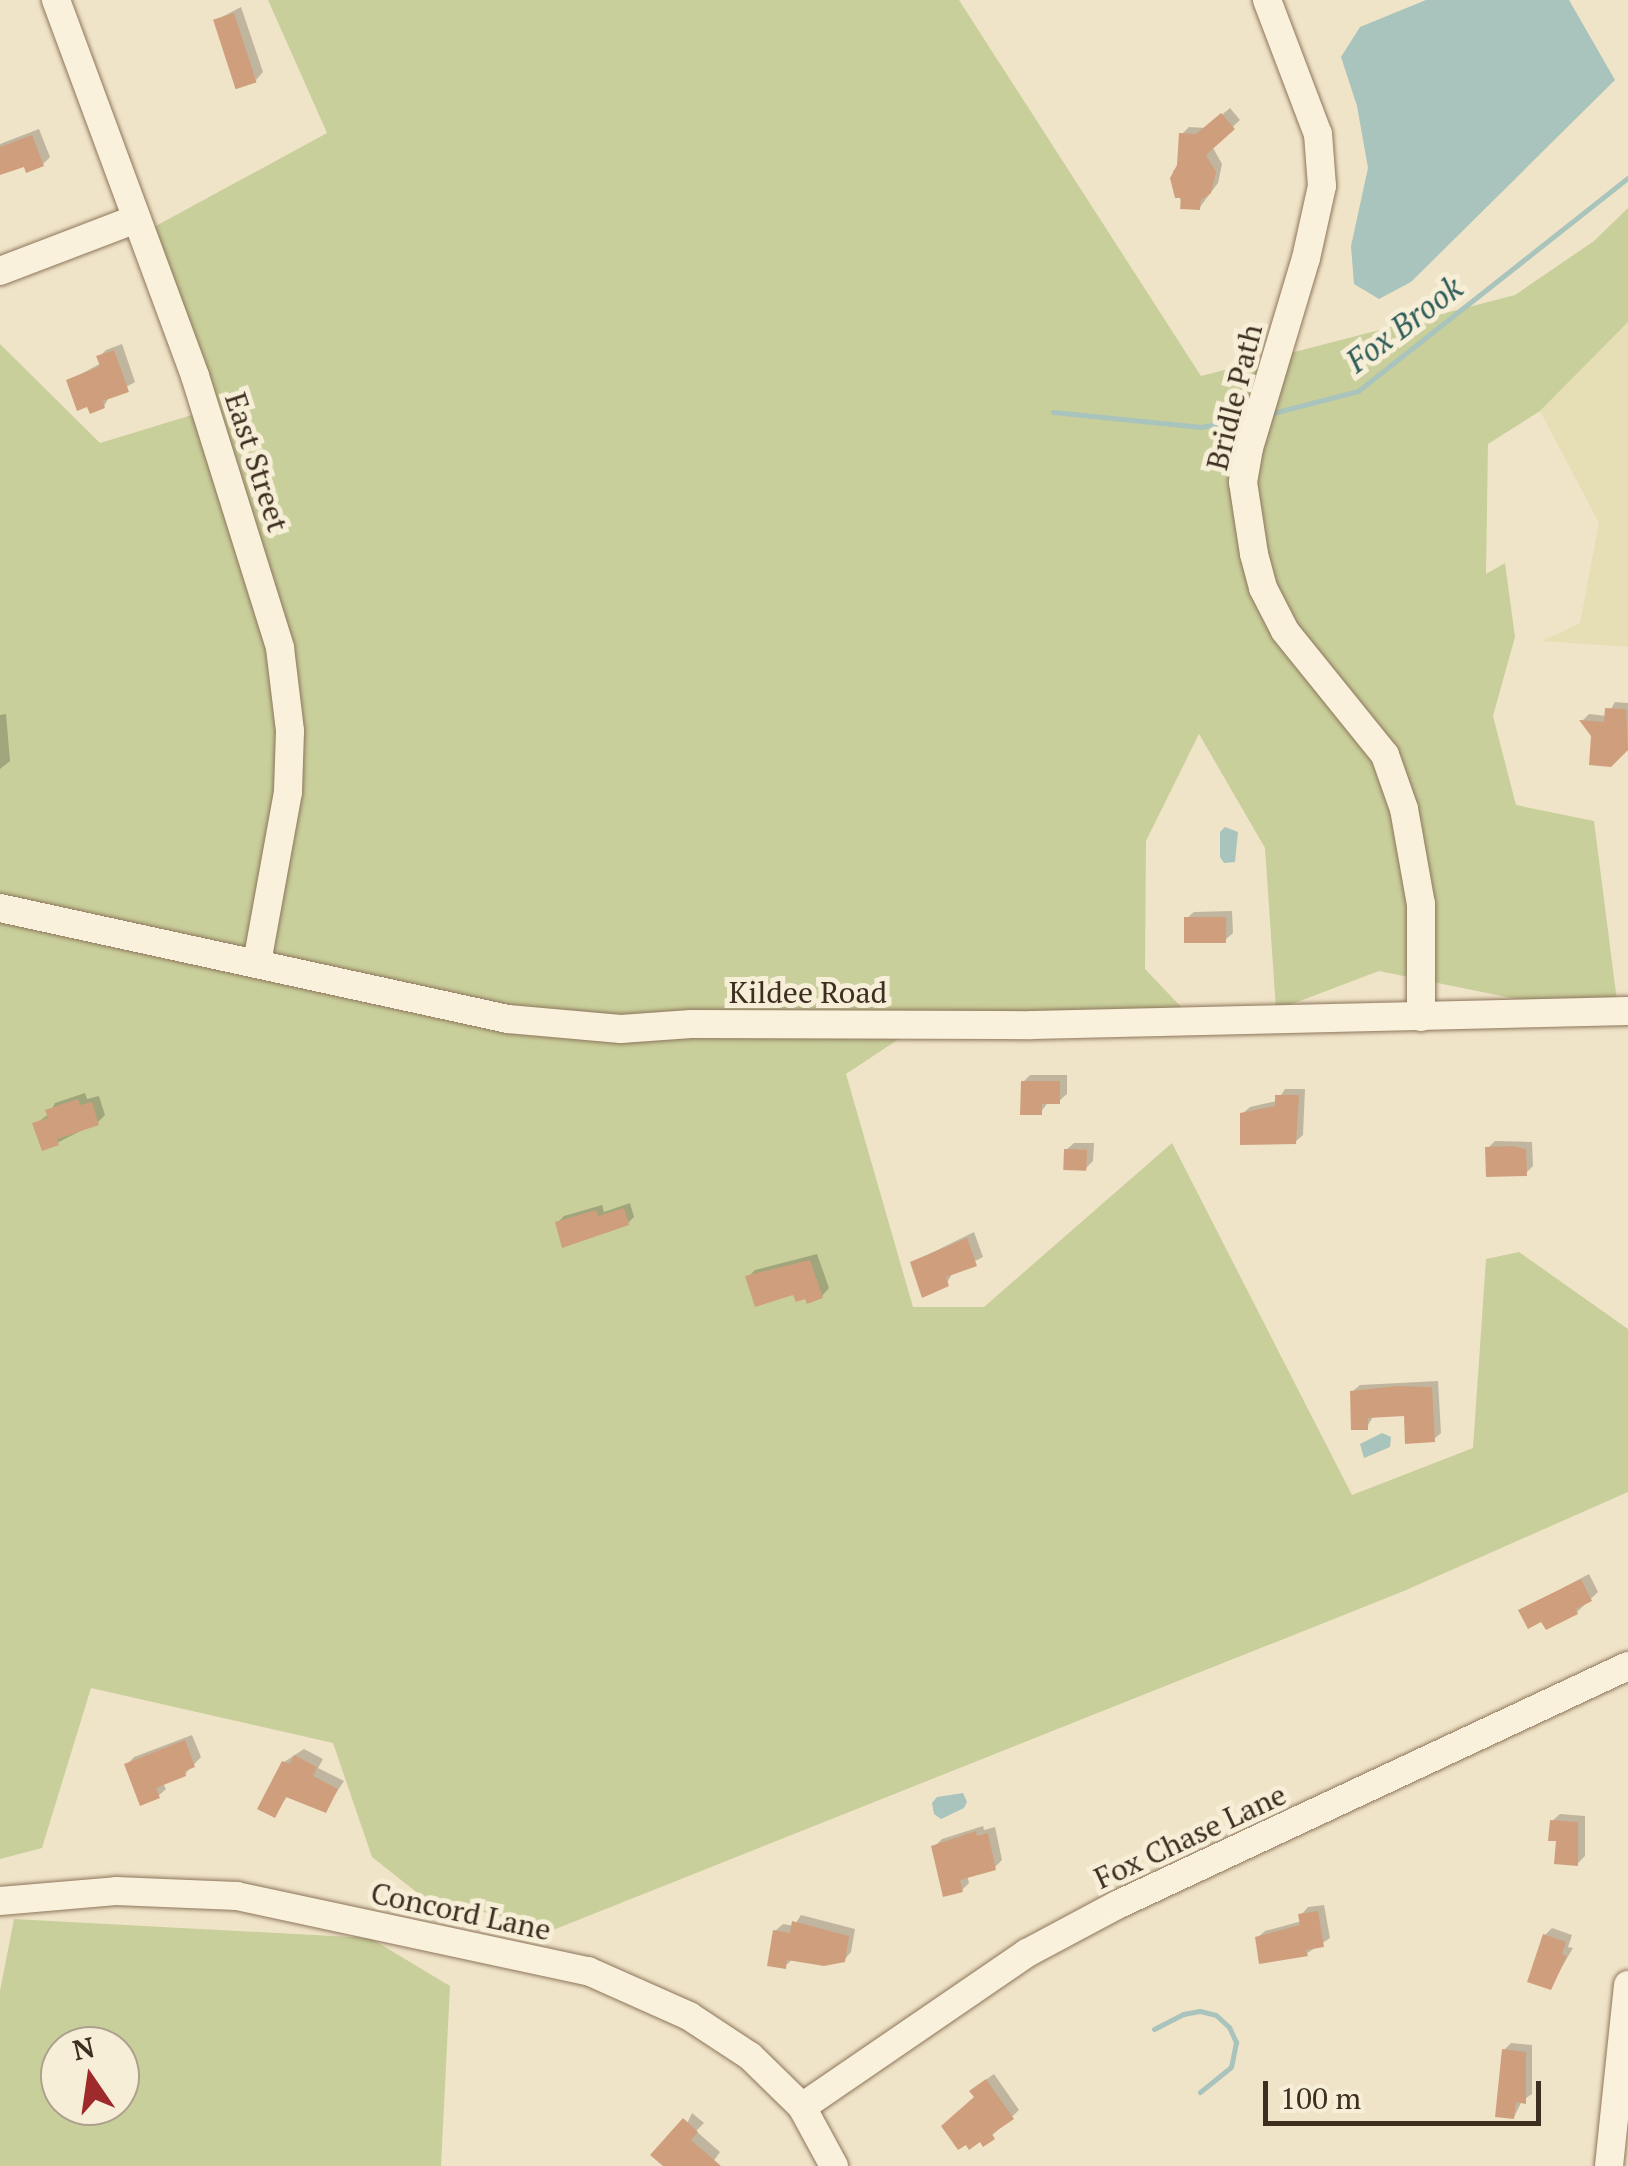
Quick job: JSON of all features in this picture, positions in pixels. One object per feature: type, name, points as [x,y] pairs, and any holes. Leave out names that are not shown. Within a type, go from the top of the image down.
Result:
[{"type":"street","name":"East Street","points":[[56,0],[241,512],[280,648],[288,692],[288,792],[257,963]]},
{"type":"street","name":"Bridle Path","points":[[1267,0],[1318,134],[1322,186],[1306,258],[1263,396],[1243,482],[1263,588],[1286,631],[1385,755],[1404,809],[1421,904],[1421,1018]]},
{"type":"street","points":[[0,271],[136,219]]},
{"type":"street","name":"Kildee Road","points":[[0,908],[508,1019],[621,1029],[691,1024],[1032,1025],[1421,1018],[1628,1010]]},
{"type":"street","name":"Fox Chase Lane","points":[[802,2106],[1027,1953],[1117,1905],[1628,1666]]},
{"type":"street","name":"Concord Lane","points":[[0,1901],[116,1890],[236,1896],[588,1971],[689,2016],[750,2056],[802,2106],[834,2166]]},
{"type":"street","points":[[1609,2166],[1628,1985]]},
{"type":"shaded area","points":[[1628,322],[1628,647],[1542,641],[1580,623],[1599,523],[1540,411]]},
{"type":"green space","points":[[268,0],[959,0],[1201,376],[1515,295],[1594,241],[1628,208],[1628,322],[1540,411],[1488,444],[1486,574],[1505,563],[1515,637],[1493,716],[1516,805],[1594,821],[1617,1001],[1541,1004],[1379,971],[1276,1010],[1265,848],[1199,734],[1146,841],[1145,969],[1186,1012],[920,1025],[846,1074],[913,1307],[984,1307],[1172,1143],[1352,1495],[1473,1448],[1486,1259],[1519,1252],[1628,1329],[1628,1492],[1404,1591],[553,1930],[483,1912],[434,1906],[372,1857],[333,1743],[91,1688],[42,1848],[0,1859],[0,344],[100,443],[205,411],[141,234],[327,133]]},
{"type":"green space","points":[[14,1919],[370,1938],[450,1986],[441,2166],[0,2166],[0,1991]]},
{"type":"water","points":[[1426,0],[1569,0],[1615,80],[1411,282],[1379,299],[1354,284],[1351,246],[1368,168],[1357,106],[1341,57],[1360,27]]},
{"type":"water","points":[[1225,827],[1238,832],[1235,862],[1224,863],[1220,857],[1220,832]]},
{"type":"water","points":[[1382,1433],[1391,1437],[1390,1447],[1364,1458],[1360,1444]]},
{"type":"water","points":[[963,1793],[967,1802],[964,1808],[941,1819],[934,1814],[932,1803],[937,1797]]},
{"type":"building","points":[[234,13],[257,82],[236,89],[213,20]]},
{"type":"building","points":[[1221,113],[1235,129],[1206,155],[1216,172],[1211,193],[1201,200],[1200,210],[1180,209],[1181,198],[1175,198],[1170,178],[1177,165],[1179,133],[1196,134]]},
{"type":"building","points":[[32,135],[44,166],[26,173],[24,167],[0,175],[0,147]]},
{"type":"building","points":[[114,350],[129,392],[103,401],[105,408],[90,414],[87,407],[77,411],[66,380],[100,366],[96,356]]},
{"type":"building","points":[[1605,708],[1626,709],[1628,750],[1611,767],[1589,765],[1591,736],[1579,720],[1604,722]]},
{"type":"building","points":[[1184,917],[1226,917],[1226,943],[1184,943]]},
{"type":"building","points":[[1021,1081],[1060,1081],[1060,1104],[1042,1104],[1042,1115],[1020,1115]]},
{"type":"building","points":[[1275,1095],[1299,1095],[1296,1144],[1240,1145],[1240,1113],[1275,1106]]},
{"type":"building","points":[[78,1099],[80,1105],[92,1102],[99,1125],[57,1139],[59,1145],[42,1151],[32,1123],[48,1118],[45,1110]]},
{"type":"building","points":[[1485,1147],[1526,1149],[1527,1176],[1486,1177]]},
{"type":"building","points":[[1064,1149],[1087,1150],[1086,1171],[1063,1170]]},
{"type":"building","points":[[624,1208],[629,1225],[562,1248],[555,1222],[596,1210],[598,1216]]},
{"type":"building","points":[[967,1238],[977,1266],[946,1277],[949,1286],[922,1298],[910,1262]]},
{"type":"building","points":[[810,1260],[823,1298],[807,1304],[805,1299],[796,1302],[793,1295],[755,1307],[745,1276]]},
{"type":"building","points":[[1432,1387],[1435,1442],[1405,1444],[1404,1416],[1368,1418],[1368,1430],[1351,1430],[1350,1391]]},
{"type":"building","points":[[1581,1579],[1592,1601],[1576,1609],[1578,1614],[1546,1630],[1541,1622],[1528,1629],[1518,1610]]},
{"type":"building","points":[[185,1740],[195,1767],[185,1771],[186,1776],[156,1788],[160,1798],[140,1806],[124,1764]]},
{"type":"building","points":[[294,1755],[317,1767],[313,1776],[338,1789],[326,1813],[286,1797],[275,1818],[257,1809],[282,1761],[290,1764]]},
{"type":"building","points":[[1550,1820],[1578,1822],[1578,1866],[1554,1864],[1556,1841],[1548,1841]]},
{"type":"building","points":[[976,1831],[977,1836],[988,1833],[996,1870],[960,1880],[963,1892],[943,1897],[931,1846]]},
{"type":"building","points":[[1318,1911],[1324,1947],[1306,1950],[1308,1956],[1259,1964],[1255,1937],[1300,1925],[1298,1914]]},
{"type":"building","points":[[792,1921],[849,1936],[845,1962],[824,1966],[787,1960],[786,1969],[767,1966],[773,1930],[790,1933]]},
{"type":"building","points":[[1543,1934],[1566,1942],[1562,1954],[1567,1956],[1551,1990],[1527,1982]]},
{"type":"building","points":[[1502,2049],[1526,2052],[1526,2104],[1516,2102],[1514,2119],[1495,2117]]},
{"type":"building","points":[[986,2079],[1014,2119],[992,2134],[995,2139],[983,2147],[980,2142],[969,2150],[966,2145],[958,2150],[941,2126],[974,2097],[969,2091]]},
{"type":"building","points":[[683,2118],[698,2132],[691,2140],[721,2166],[663,2166],[650,2155]]},
{"type":"waterway","name":"Fox Brook","points":[[1269,414],[1358,391],[1628,178]]},
{"type":"waterway","name":"Fox Brook","points":[[1053,412],[1201,427],[1249,418]]},
{"type":"waterway","points":[[1154,2029],[1183,2014],[1200,2011],[1216,2015],[1229,2027],[1236,2042],[1231,2067],[1200,2092]]}]
